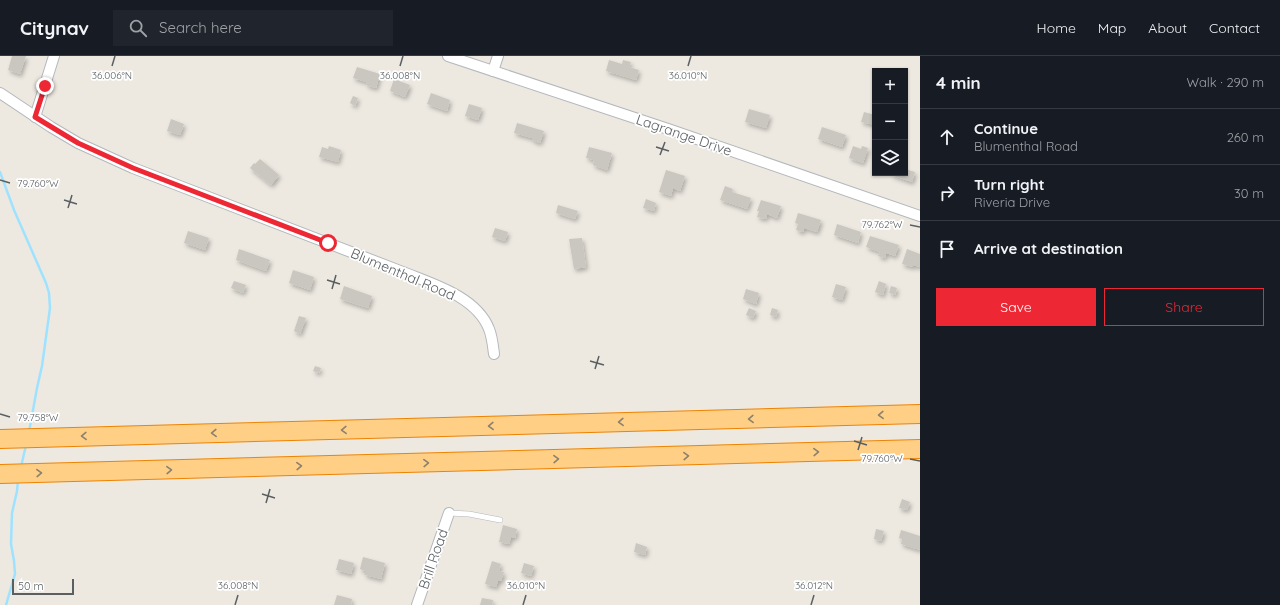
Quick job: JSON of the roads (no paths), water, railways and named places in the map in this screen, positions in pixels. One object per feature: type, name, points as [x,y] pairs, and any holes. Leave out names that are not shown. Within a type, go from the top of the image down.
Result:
[{"type":"highway","points":[[0,438],[920,414]]},
{"type":"highway","points":[[0,474],[920,449]]},
{"type":"street","points":[[35,117],[54,56]]},
{"type":"street","name":"Lagrange Drive","points":[[448,56],[920,216]]},
{"type":"street","points":[[493,70],[498,56]]},
{"type":"street","name":"Blumenthal Road","points":[[0,93],[35,117],[75,141],[133,168],[446,289],[472,306],[482,317],[489,329],[494,354]]},
{"type":"street","name":"Brill Road","points":[[417,605],[449,513]]},
{"type":"lane","points":[[449,513],[469,514],[500,520]]},
{"type":"waterway","points":[[0,172],[14,210],[49,293],[50,308],[42,366],[29,432]]},
{"type":"waterway","points":[[21,467],[26,445]]},
{"type":"waterway","points":[[6,605],[15,574],[11,544],[12,513],[18,480]]}]
